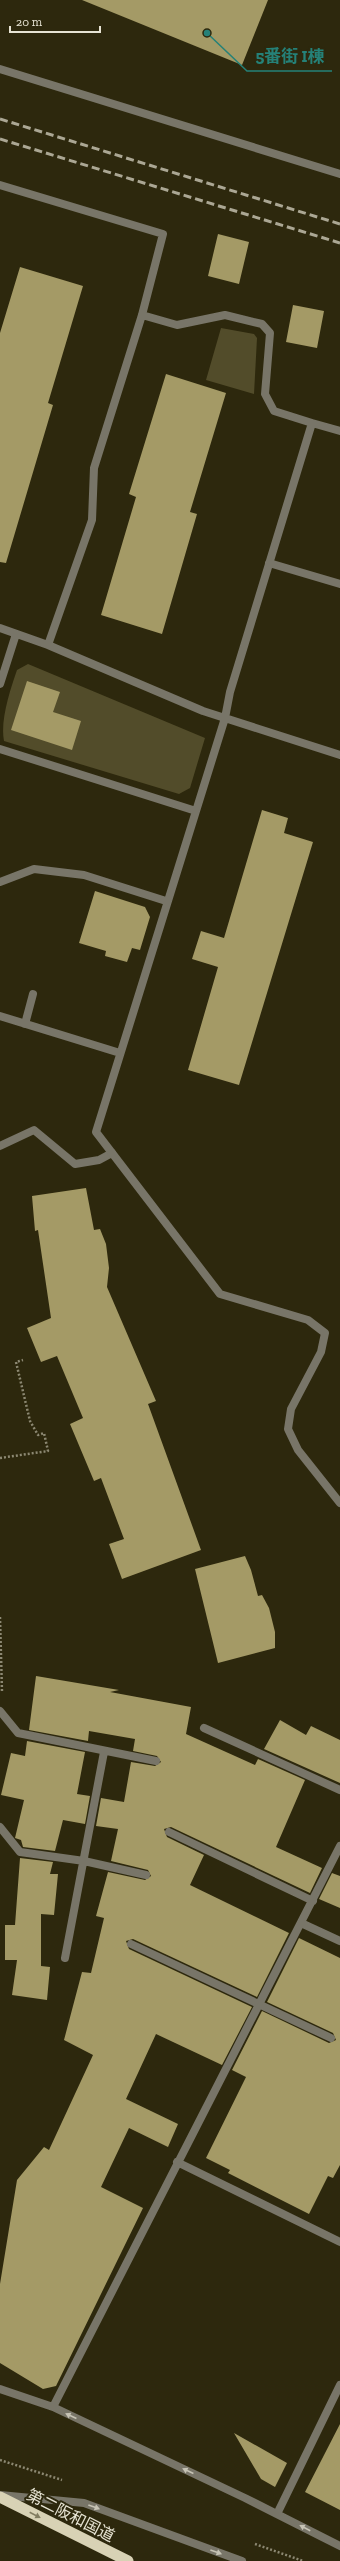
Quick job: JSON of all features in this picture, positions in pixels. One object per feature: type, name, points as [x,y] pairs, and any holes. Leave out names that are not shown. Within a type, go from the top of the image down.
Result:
[{"type":"highway","name":"第二阪和国道","points":[[0,2496],[128,2561]]},
{"type":"street","points":[[0,69],[340,174]]},
{"type":"street","points":[[0,185],[163,234],[142,315],[94,468],[92,520],[48,645]]},
{"type":"street","points":[[142,315],[177,325],[225,315],[262,324],[270,333],[265,394],[274,411],[340,431]]},
{"type":"street","points":[[312,423],[230,692],[225,718],[166,901],[96,1132],[220,1294],[308,1320],[325,1333],[321,1352],[291,1409],[288,1429],[298,1450],[340,1503]]},
{"type":"street","points":[[269,563],[340,584]]},
{"type":"street","points":[[0,628],[48,645],[225,718],[340,755]]},
{"type":"street","points":[[0,684],[16,634]]},
{"type":"street","points":[[0,749],[196,811]]},
{"type":"street","points":[[0,882],[34,870],[84,875],[166,901]]},
{"type":"street","points":[[25,1024],[33,994]]},
{"type":"street","points":[[0,1016],[120,1053]]},
{"type":"street","points":[[0,1146],[34,1130],[75,1164],[99,1160],[112,1153]]},
{"type":"street","points":[[1,1712],[18,1733],[104,1752],[156,1761]]},
{"type":"street","points":[[204,1728],[340,1790]]},
{"type":"street","points":[[65,1958],[104,1752]]},
{"type":"street","points":[[0,1827],[20,1852],[84,1861],[146,1874]]},
{"type":"street","points":[[169,1832],[312,1901]]},
{"type":"street","points":[[53,2407],[177,2162],[302,1923],[340,1846]]},
{"type":"street","points":[[302,1923],[340,1941]]},
{"type":"street","points":[[131,1944],[331,2038]]},
{"type":"street","points":[[177,2162],[340,2242]]},
{"type":"street","points":[[278,2514],[340,2385]]},
{"type":"street","points":[[0,2389],[53,2407],[278,2514],[340,2546]]},
{"type":"street","points":[[0,2496],[84,2503],[242,2561]]},
{"type":"path","points":[[0,1458],[48,1452],[44,1433],[38,1435],[30,1421],[16,1362],[23,1360]]},
{"type":"path","points":[[0,1617],[2,1636],[1,1712]]},
{"type":"shaded area","points":[[221,328],[254,334],[257,338],[254,394],[206,380]]},
{"type":"shaded area","points":[[28,664],[205,738],[190,788],[179,794],[4,741],[3,724],[11,687],[17,670]]},
{"type":"building","points":[[82,0],[268,0],[242,65]]},
{"type":"building","points":[[218,234],[249,242],[239,284],[208,276]]},
{"type":"building","points":[[20,267],[83,286],[48,403],[53,405],[6,563],[0,562],[0,333]]},
{"type":"building","points":[[293,305],[324,311],[317,348],[286,342]]},
{"type":"building","points":[[166,374],[226,393],[190,512],[197,514],[162,634],[101,615],[136,497],[129,494]]},
{"type":"building","points":[[27,681],[60,692],[53,712],[81,721],[72,750],[11,730]]},
{"type":"building","points":[[262,810],[288,818],[284,833],[313,842],[239,1085],[188,1070],[218,967],[192,959],[201,931],[224,938]]},
{"type":"building","points":[[95,891],[145,907],[150,917],[140,950],[132,948],[127,962],[105,956],[106,951],[79,943]]},
{"type":"building","points":[[86,1188],[94,1230],[100,1229],[106,1244],[109,1268],[107,1287],[156,1401],[148,1404],[201,1550],[122,1579],[109,1544],[124,1539],[101,1478],[94,1481],[70,1424],[83,1418],[57,1356],[41,1362],[27,1328],[51,1318],[38,1230],[35,1231],[32,1196]]},
{"type":"building","points":[[245,1556],[251,1570],[258,1596],[262,1595],[269,1608],[275,1632],[275,1648],[218,1663],[195,1569]]},
{"type":"building","points":[[36,1676],[119,1690],[110,1692],[191,1707],[186,1734],[255,1765],[258,1759],[305,1780],[276,1847],[322,1868],[310,1893],[171,1827],[164,1829],[167,1837],[204,1855],[190,1885],[289,1933],[257,1997],[133,1939],[126,1941],[129,1949],[252,2007],[222,2065],[156,2034],[126,2099],[178,2124],[168,2147],[129,2128],[101,2187],[143,2208],[56,2386],[43,2389],[0,2363],[0,2284],[17,2180],[44,2147],[49,2150],[93,2055],[64,2040],[82,1972],[91,1973],[104,1918],[96,1916],[108,1872],[145,1880],[151,1876],[148,1870],[111,1861],[118,1829],[96,1826],[101,1798],[124,1802],[131,1762],[155,1766],[161,1762],[157,1756],[133,1751],[135,1739],[89,1731],[88,1741],[29,1730]]},
{"type":"building","points":[[280,1720],[306,1735],[311,1726],[340,1740],[340,1783],[264,1749]]},
{"type":"building","points":[[27,1741],[85,1752],[77,1794],[90,1796],[85,1824],[63,1820],[55,1851],[23,1847],[21,1840],[15,1838],[24,1800],[1,1795],[11,1753],[25,1756]]},
{"type":"building","points":[[20,1858],[53,1862],[50,1874],[58,1874],[54,1915],[41,1914],[41,1966],[50,1967],[47,2000],[12,1995],[17,1960],[5,1960],[5,1925],[15,1925]]},
{"type":"building","points":[[332,1873],[340,1876],[340,1908],[319,1899]]},
{"type":"building","points":[[299,1938],[340,1958],[340,2165],[333,2178],[328,2176],[309,2214],[228,2173],[230,2170],[206,2158],[246,2077],[232,2070],[262,2011],[329,2043],[336,2040],[333,2033],[267,2002]]},
{"type":"building","points":[[340,2424],[340,2510],[305,2492]]},
{"type":"building","points":[[234,2433],[287,2463],[275,2487],[261,2479]]},
{"type":"railway","points":[[0,119],[340,224]]},
{"type":"railway","points":[[0,139],[340,243]]},
{"type":"place","name":"5番街 I棟","points":[[207,33]]}]
